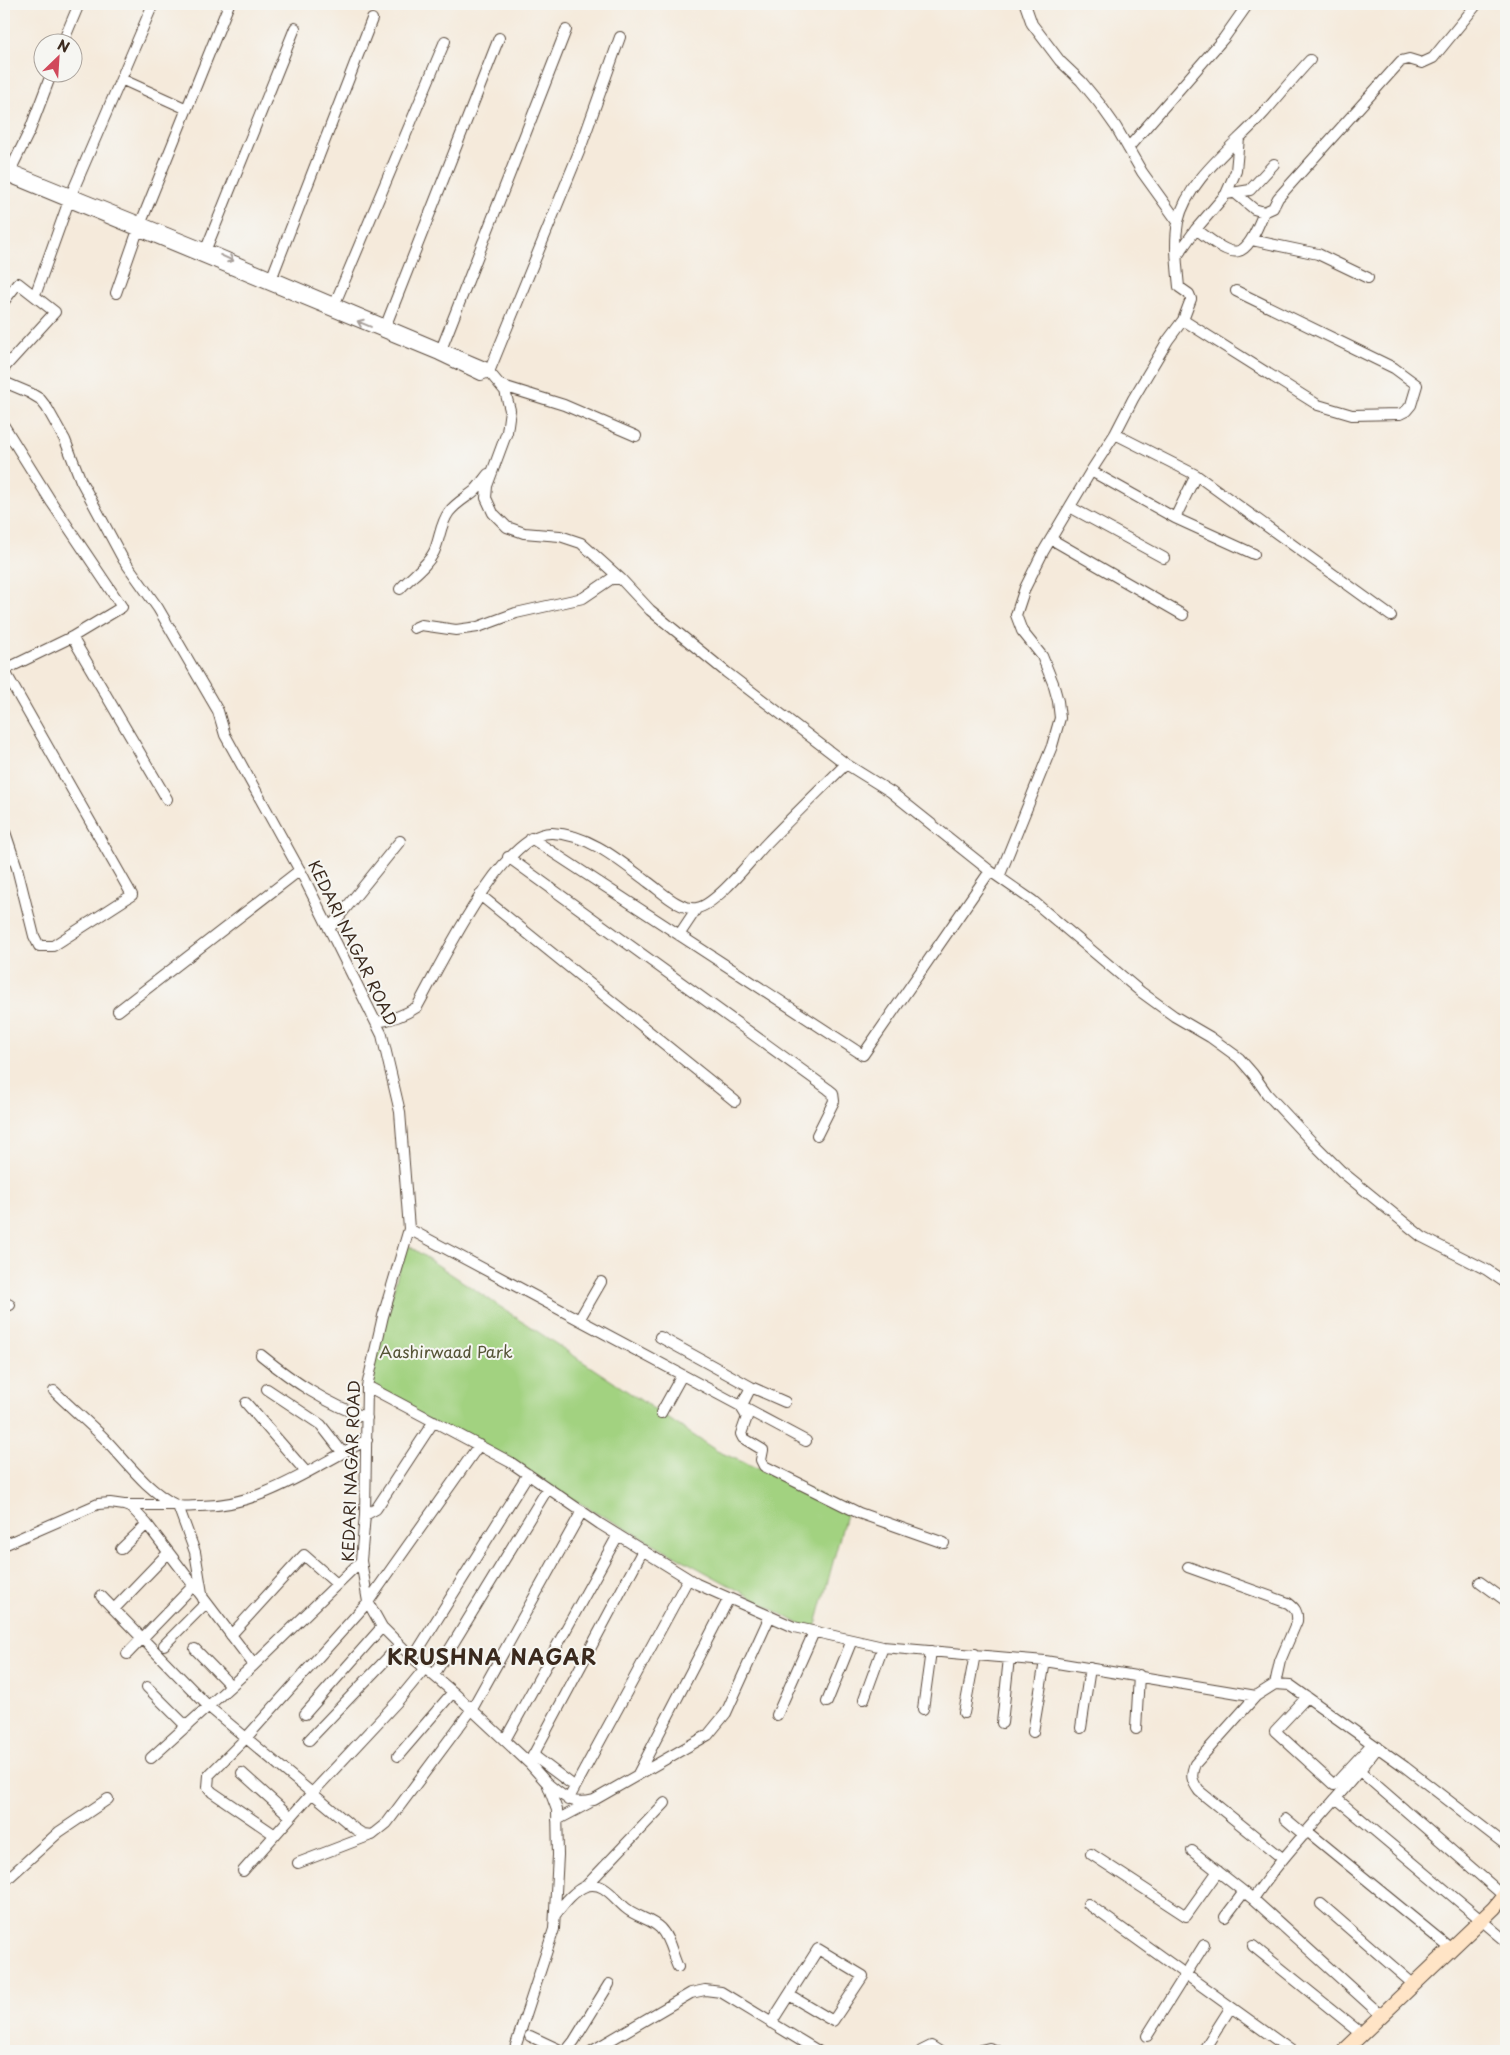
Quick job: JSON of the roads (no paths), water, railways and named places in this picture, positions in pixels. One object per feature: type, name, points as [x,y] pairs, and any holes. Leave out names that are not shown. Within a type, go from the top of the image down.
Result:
[{"type":"main road","points":[[1344,2051],[1505,1895]]},
{"type":"street","points":[[67,32],[79,4]]},
{"type":"street","points":[[37,290],[70,198],[153,4]]},
{"type":"street","points":[[116,293],[140,227],[229,4]]},
{"type":"street","points":[[1025,4],[1032,24],[1060,61],[1098,103],[1142,172],[1178,222]]},
{"type":"street","points":[[1128,148],[1224,38],[1248,4]]},
{"type":"street","points":[[1230,193],[1254,209],[1264,212],[1273,208],[1278,198],[1401,61],[1409,58],[1422,63],[1433,58],[1477,4]]},
{"type":"street","points":[[270,281],[372,20]]},
{"type":"street","points":[[205,253],[295,28]]},
{"type":"street","points":[[440,352],[566,30]]},
{"type":"street","points":[[48,82],[30,130],[6,172],[440,352],[482,375],[489,372],[580,152],[620,36]]},
{"type":"street","points":[[384,329],[499,38]]},
{"type":"street","points":[[334,307],[445,41]]},
{"type":"street","points":[[531,838],[863,1055],[995,874],[1040,777],[1060,718],[1058,702],[1042,656],[1022,631],[1016,615],[1027,582],[1051,539],[1115,434],[1133,399],[1168,340],[1183,320],[1191,299],[1189,294],[1179,287],[1176,256],[1178,222],[1187,201],[1199,182],[1310,60]]},
{"type":"street","points":[[121,79],[187,109]]},
{"type":"street","points":[[1176,256],[1196,229],[1230,193],[1236,171],[1240,138]]},
{"type":"street","points":[[1230,193],[1250,190],[1274,164]]},
{"type":"street","points":[[1196,229],[1219,248],[1229,252],[1239,252],[1252,240],[1264,212]]},
{"type":"street","points":[[1252,240],[1267,245],[1318,254],[1368,278]]},
{"type":"street","points":[[4,301],[18,283],[55,312],[4,368]]},
{"type":"street","points":[[1183,320],[1318,405],[1352,414],[1400,414],[1411,405],[1417,385],[1413,380],[1394,368],[1236,291]]},
{"type":"street","points":[[489,372],[506,391],[510,410],[507,432],[487,486],[486,498],[493,513],[507,527],[524,533],[560,536],[581,543],[621,579],[650,610],[846,764],[891,792],[995,874],[1033,900],[1142,992],[1174,1016],[1210,1037],[1239,1058],[1267,1094],[1311,1141],[1341,1171],[1404,1223],[1428,1242],[1475,1264],[1506,1283]]},
{"type":"street","name":"KEDARI NAGAR ROAD","points":[[4,382],[40,399],[65,440],[82,481],[123,559],[158,608],[218,710],[225,735],[300,870],[382,1035],[400,1112],[409,1229],[383,1316],[367,1386],[365,1515],[361,1561],[368,1602],[382,1627],[413,1658],[454,1692],[505,1740],[531,1759],[547,1783],[557,1810],[558,1856],[554,1929],[514,2051]]},
{"type":"street","points":[[500,385],[564,405],[636,436]]},
{"type":"street","points":[[4,426],[52,503],[122,608],[72,637],[4,670],[132,895],[53,946],[39,946],[34,936],[17,868],[4,829]]},
{"type":"street","points":[[1115,434],[1196,475],[1391,616]]},
{"type":"street","points":[[400,589],[433,554],[443,523],[449,512],[464,497],[473,492],[495,465]]},
{"type":"street","points":[[1091,471],[1174,518],[1254,554]]},
{"type":"street","points":[[1174,518],[1196,475]]},
{"type":"street","points":[[1070,507],[1164,558]]},
{"type":"street","points":[[1051,539],[1182,615]]},
{"type":"street","points":[[414,628],[421,625],[456,630],[478,627],[516,613],[583,598],[611,579],[621,579]]},
{"type":"street","points":[[72,637],[167,799]]},
{"type":"street","points":[[376,1022],[391,1020],[417,1007],[480,895],[508,857],[531,838],[550,832],[571,836],[603,849],[681,905],[697,908],[706,905],[730,884],[846,764]]},
{"type":"street","points":[[329,929],[400,842]]},
{"type":"street","points":[[508,857],[828,1088],[833,1093],[834,1101],[817,1135]]},
{"type":"street","points":[[118,1011],[300,870]]},
{"type":"street","points":[[480,895],[735,1102]]},
{"type":"street","points":[[678,935],[697,908]]},
{"type":"street","points":[[409,1229],[806,1441]]},
{"type":"street","points":[[580,1320],[601,1282]]},
{"type":"street","points":[[660,1338],[751,1387],[785,1402]]},
{"type":"street","points":[[261,1355],[311,1392],[343,1409],[367,1418]]},
{"type":"street","points":[[662,1413],[682,1375]]},
{"type":"street","points":[[367,1386],[510,1462],[618,1535],[688,1579],[794,1627],[883,1647],[1045,1661],[1139,1675],[1256,1696]]},
{"type":"street","points":[[741,1407],[751,1387]]},
{"type":"street","points":[[267,1389],[321,1425],[342,1452]]},
{"type":"street","points":[[54,1391],[157,1494],[177,1506],[195,1552],[205,1602]]},
{"type":"street","points":[[246,1403],[306,1472]]},
{"type":"street","points":[[741,1407],[747,1417],[741,1434],[743,1438],[763,1450],[761,1460],[764,1466],[859,1513],[944,1543]]},
{"type":"street","points":[[365,1515],[376,1509],[434,1422]]},
{"type":"street","points":[[4,1545],[98,1504],[207,1507],[235,1503],[295,1480],[342,1452],[367,1440]]},
{"type":"street","points":[[275,1835],[212,1792],[208,1787],[209,1775],[246,1738],[368,1602],[479,1445]]},
{"type":"street","points":[[413,1658],[528,1474]]},
{"type":"street","points":[[434,1675],[548,1488]]},
{"type":"street","points":[[124,1505],[132,1508],[147,1524],[192,1586],[254,1665]]},
{"type":"street","points":[[298,1863],[372,1835],[387,1823],[472,1709],[582,1511]]},
{"type":"street","points":[[121,1549],[147,1524]]},
{"type":"street","points":[[505,1740],[618,1535]]},
{"type":"street","points":[[570,1783],[531,1759],[643,1550]]},
{"type":"street","points":[[114,1609],[168,1552]]},
{"type":"street","points":[[231,1636],[304,1555],[337,1584]]},
{"type":"street","points":[[151,1758],[254,1665],[361,1561]]},
{"type":"street","points":[[1188,1567],[1288,1603],[1294,1608],[1298,1614],[1280,1661],[1275,1684]]},
{"type":"street","points":[[568,1800],[688,1579]]},
{"type":"street","points":[[1480,1582],[1506,1601]]},
{"type":"street","points":[[127,1654],[192,1586]]},
{"type":"street","points":[[101,1596],[209,1707],[313,1792],[354,1829],[363,1834],[372,1835]]},
{"type":"street","points":[[638,1774],[729,1598]]},
{"type":"street","points":[[164,1645],[205,1602]]},
{"type":"street","points":[[557,1820],[708,1735],[726,1712],[770,1616]]},
{"type":"street","points":[[305,1714],[382,1627]]},
{"type":"street","points":[[777,1715],[814,1632]]},
{"type":"street","points":[[827,1702],[852,1640]]},
{"type":"street","points":[[309,1740],[400,1645]]},
{"type":"street","points":[[864,1699],[883,1647]]},
{"type":"street","points":[[195,1649],[231,1686]]},
{"type":"street","points":[[923,1709],[931,1651]]},
{"type":"street","points":[[964,1713],[975,1654]]},
{"type":"street","points":[[1002,1723],[1009,1658]]},
{"type":"street","points":[[1033,1732],[1045,1661]]},
{"type":"street","points":[[243,1871],[397,1702],[425,1668]]},
{"type":"street","points":[[1081,1728],[1090,1668]]},
{"type":"street","points":[[1136,1728],[1139,1675]]},
{"type":"street","points":[[1282,1858],[1199,1792],[1192,1782],[1191,1774],[1195,1764],[1256,1696],[1275,1684],[1290,1685],[1375,1745],[1506,1845]]},
{"type":"street","points":[[148,1687],[187,1727]]},
{"type":"street","points":[[398,1756],[454,1692]]},
{"type":"street","points":[[1307,1697],[1275,1731],[1334,1785],[1375,1745]]},
{"type":"street","points":[[1253,1899],[1282,1858],[1360,1772],[1375,1745]]},
{"type":"street","points":[[1360,1772],[1505,1895]]},
{"type":"street","points":[[242,1773],[291,1817]]},
{"type":"street","points":[[547,1783],[568,1800],[582,1803],[594,1800]]},
{"type":"street","points":[[4,1882],[59,1832],[108,1799]]},
{"type":"street","points":[[1337,1799],[1506,1941]]},
{"type":"street","points":[[555,1915],[573,1894],[586,1886],[664,1803]]},
{"type":"street","points":[[1285,1819],[1306,1833],[1450,1948]]},
{"type":"street","points":[[1192,1851],[1253,1899],[1381,2015]]},
{"type":"street","points":[[1091,1854],[1186,1916],[1218,1872]]},
{"type":"street","points":[[586,1886],[598,1885],[628,1909],[660,1928],[667,1937],[678,1967]]},
{"type":"street","points":[[1225,1918],[1244,1892]]},
{"type":"street","points":[[1088,1904],[1292,2051]]},
{"type":"street","points":[[1321,1904],[1413,1984]]},
{"type":"street","points":[[1147,2036],[1204,1945]]},
{"type":"street","points":[[1253,1946],[1362,2034]]},
{"type":"street","points":[[771,2023],[818,1949],[864,1976],[833,2021],[789,1995]]},
{"type":"street","points":[[566,2051],[574,2042],[609,1984]]},
{"type":"street","points":[[592,2051],[691,1993],[705,1990],[721,1992],[818,2051]]},
{"type":"street","points":[[1203,2051],[1231,2007]]},
{"type":"street","points":[[530,2036],[562,2051]]},
{"type":"street","points":[[921,2051],[935,2048]]},
{"type":"street","points":[[977,2051],[989,2048],[998,2051]]},
{"type":"district","name":"KRUSHNA NAGAR","points":[[492,1658]]},
{"type":"park label","name":"Aashirwaad Park","points":[[446,1352]]}]
